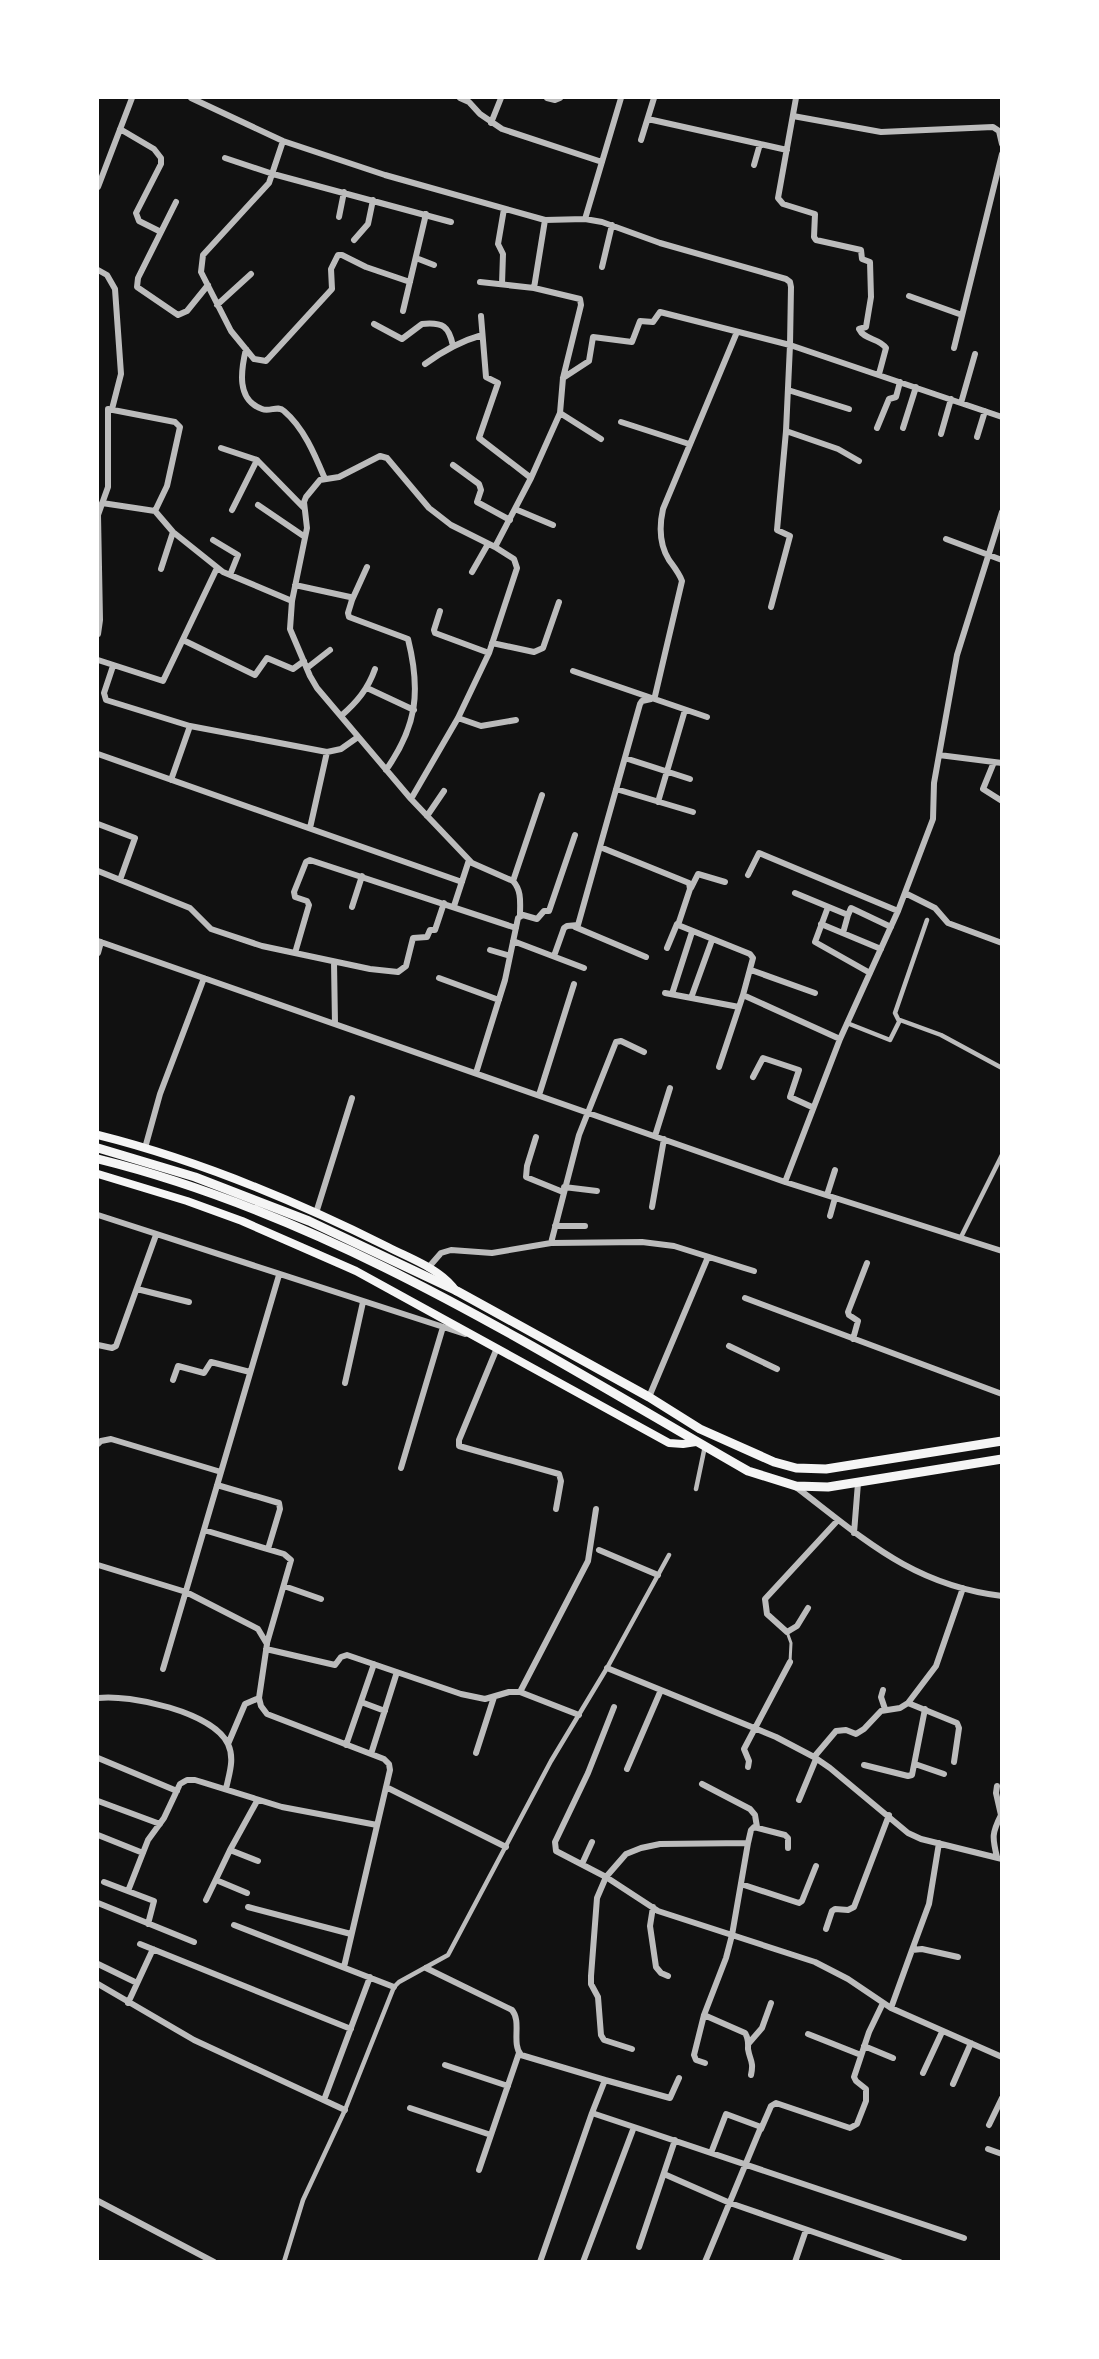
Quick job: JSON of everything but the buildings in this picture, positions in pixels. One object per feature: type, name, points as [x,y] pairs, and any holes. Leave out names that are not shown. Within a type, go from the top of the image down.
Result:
[{"type":"main road","points":[[98,1135],[146,1148],[255,1187],[316,1213],[428,1268],[445,1278],[457,1292]]},
{"type":"main road","points":[[98,1148],[185,1174],[309,1221],[457,1292],[649,1397],[700,1429],[774,1462],[796,1468],[826,1469],[1002,1441]]},
{"type":"main road","points":[[98,1159],[171,1180],[270,1215],[318,1236],[452,1302],[748,1471],[796,1486],[828,1487],[1002,1459]]},
{"type":"main road","points":[[98,1174],[187,1201],[300,1245],[356,1271],[669,1443],[701,1444]]},
{"type":"street","points":[[98,187],[132,98]]},
{"type":"street","points":[[191,98],[283,141],[385,175],[545,220],[567,222],[585,219],[612,225],[660,243],[788,280],[791,286],[790,345],[786,431],[777,530],[790,536],[771,607]]},
{"type":"street","points":[[460,98],[469,102],[491,123],[514,134],[602,162]]},
{"type":"street","points":[[491,123],[501,98]]},
{"type":"street","points":[[547,98],[555,100],[560,98]]},
{"type":"street","points":[[585,219],[621,98]]},
{"type":"street","points":[[641,140],[654,98]]},
{"type":"street","points":[[796,98],[778,195],[779,201],[815,214],[814,237],[816,240],[861,250],[862,259],[870,261],[871,297],[866,327],[859,329],[865,336],[882,343],[886,348],[879,375]]},
{"type":"street","points":[[793,116],[881,132],[993,127],[999,131],[1002,144]]},
{"type":"street","points":[[648,119],[787,150]]},
{"type":"street","points":[[120,129],[154,149],[161,158],[136,213],[139,221],[161,231]]},
{"type":"street","points":[[283,141],[269,183],[203,255],[201,272],[231,331],[254,359],[266,361],[332,289],[331,269],[338,255],[410,282]]},
{"type":"street","points":[[754,165],[760,144]]},
{"type":"street","points":[[954,348],[1002,154]]},
{"type":"street","points":[[225,158],[273,174],[451,222]]},
{"type":"street","points":[[339,216],[344,192]]},
{"type":"street","points":[[992,192],[1002,194]]},
{"type":"street","points":[[354,240],[368,224],[373,200]]},
{"type":"street","points":[[176,202],[137,282],[140,290],[178,315],[187,311],[208,285]]},
{"type":"street","points":[[502,285],[503,255],[498,244],[504,208]]},
{"type":"street","points":[[403,311],[426,214]]},
{"type":"street","points":[[534,288],[545,220]]},
{"type":"street","points":[[602,267],[612,225]]},
{"type":"street","points":[[416,258],[434,265]]},
{"type":"street","points":[[98,270],[107,275],[115,289],[121,374],[110,409],[108,487],[98,514],[100,620],[98,634]]},
{"type":"street","points":[[218,305],[251,274]]},
{"type":"street","points":[[480,282],[534,288],[581,301],[563,378],[560,413],[531,478],[495,547]]},
{"type":"street","points":[[909,296],[962,315]]},
{"type":"street","points":[[563,378],[589,361],[593,337],[632,342],[640,321],[653,322],[660,312],[790,345],[1002,417]]},
{"type":"street","points":[[481,316],[486,377],[498,383],[479,438],[531,478]]},
{"type":"street","points":[[375,324],[402,339],[422,324],[445,327],[450,332],[453,346]]},
{"type":"street","points":[[574,927],[578,926],[640,704],[655,696],[682,581],[665,553],[660,524],[666,498],[737,332]]},
{"type":"street","points":[[426,364],[453,346],[482,335]]},
{"type":"street","points":[[246,349],[241,370],[242,387],[249,400],[262,410],[279,408],[285,412],[302,432],[325,479]]},
{"type":"street","points":[[961,403],[975,354]]},
{"type":"street","points":[[877,428],[889,399],[896,398],[900,382]]},
{"type":"street","points":[[903,428],[916,387]]},
{"type":"street","points":[[788,390],[849,410]]},
{"type":"street","points":[[941,434],[951,399]]},
{"type":"street","points":[[110,409],[175,422],[180,428],[167,486],[155,511]]},
{"type":"street","points":[[977,437],[985,411]]},
{"type":"street","points":[[560,413],[602,439]]},
{"type":"street","points":[[621,422],[689,444]]},
{"type":"street","points":[[786,431],[838,449],[859,461]]},
{"type":"street","points":[[221,448],[257,460],[304,508]]},
{"type":"street","points":[[411,799],[458,718],[489,653],[518,568],[514,559],[451,525],[429,508],[387,458],[380,456],[339,477],[317,482],[306,497],[305,537],[292,601],[290,629],[317,688],[411,799],[469,860],[480,868],[513,881]]},
{"type":"street","points":[[232,510],[257,460]]},
{"type":"street","points":[[453,465],[480,484],[482,490],[477,502],[510,519]]},
{"type":"street","points":[[102,503],[155,511],[173,532],[217,568],[292,601]]},
{"type":"street","points":[[258,504],[305,537]]},
{"type":"street","points":[[515,509],[553,525]]},
{"type":"street","points":[[785,1182],[840,1039],[898,911],[933,815],[934,788],[957,655],[1002,512]]},
{"type":"street","points":[[161,569],[173,532]]},
{"type":"street","points":[[946,539],[1002,560]]},
{"type":"street","points":[[213,540],[238,555],[230,575]]},
{"type":"street","points":[[472,572],[488,544]]},
{"type":"street","points":[[367,567],[352,600],[349,616],[408,639],[416,682],[414,710],[409,729],[386,770]]},
{"type":"street","points":[[98,660],[164,681],[217,568]]},
{"type":"street","points":[[295,585],[350,597],[352,600]]},
{"type":"street","points":[[492,643],[539,652],[543,648],[559,602]]},
{"type":"street","points":[[440,611],[435,633],[489,653]]},
{"type":"street","points":[[183,640],[254,675],[267,658],[293,669],[304,661]]},
{"type":"street","points":[[307,668],[330,650]]},
{"type":"street","points":[[113,666],[104,693],[106,700],[190,726],[327,752],[341,749],[358,737]]},
{"type":"street","points":[[341,716],[367,688],[375,669]]},
{"type":"street","points":[[573,671],[707,717]]},
{"type":"street","points":[[367,688],[414,710]]},
{"type":"street","points":[[658,802],[685,710]]},
{"type":"street","points":[[458,718],[481,726],[516,720]]},
{"type":"street","points":[[171,780],[190,726]]},
{"type":"street","points":[[310,828],[327,752]]},
{"type":"street","points":[[98,754],[462,882]]},
{"type":"street","points":[[939,755],[1002,763]]},
{"type":"street","points":[[625,758],[690,779]]},
{"type":"street","points":[[994,762],[983,789],[1002,801]]},
{"type":"street","points":[[616,789],[693,812]]},
{"type":"street","points":[[427,816],[444,791]]},
{"type":"street","points":[[476,1073],[499,1000],[520,915],[519,894],[513,881],[542,795]]},
{"type":"street","points":[[98,824],[135,838],[120,880]]},
{"type":"street","points":[[520,915],[536,919],[544,911],[549,911],[575,835]]},
{"type":"street","points":[[600,847],[688,883],[690,889]]},
{"type":"street","points":[[748,874],[759,853],[898,911]]},
{"type":"street","points":[[295,953],[309,905],[307,901],[295,897],[294,892],[307,860],[362,876],[516,928]]},
{"type":"street","points":[[454,906],[469,860]]},
{"type":"street","points":[[98,871],[190,908],[211,929],[262,946],[370,969],[398,972],[406,966],[413,938],[427,937],[430,930],[435,930],[444,903]]},
{"type":"street","points":[[667,948],[698,874],[725,882]]},
{"type":"street","points":[[352,907],[362,876]]},
{"type":"street","points":[[795,893],[848,915]]},
{"type":"street","points":[[905,893],[935,908],[948,923],[1002,943]]},
{"type":"street","points":[[828,907],[815,942],[870,974]]},
{"type":"street","points":[[843,933],[851,908],[891,927]]},
{"type":"street","points":[[848,1023],[890,1041],[898,1021],[895,1013],[927,920]]},
{"type":"street","points":[[677,923],[679,927],[750,954],[753,958],[719,1067]]},
{"type":"street","points":[[821,924],[881,949]]},
{"type":"street","points":[[554,956],[564,928],[567,926],[646,957]]},
{"type":"street","points":[[692,932],[668,993],[739,1007]]},
{"type":"street","points":[[691,998],[712,940]]},
{"type":"street","points":[[98,952],[99,941],[785,1182],[1002,1251]]},
{"type":"street","points":[[513,941],[585,968]]},
{"type":"street","points":[[490,950],[510,956]]},
{"type":"street","points":[[334,962],[334,1024]]},
{"type":"street","points":[[751,970],[815,993]]},
{"type":"street","points":[[146,1148],[160,1094],[204,978]]},
{"type":"street","points":[[439,978],[499,1000]]},
{"type":"street","points":[[539,1095],[574,984]]},
{"type":"street","points":[[743,995],[840,1039]]},
{"type":"street","points":[[898,1021],[941,1035],[1002,1068]]},
{"type":"street","points":[[551,1243],[573,1152],[616,1042],[621,1041],[644,1052]]},
{"type":"street","points":[[753,1077],[764,1058],[799,1070],[790,1097],[813,1107]]},
{"type":"street","points":[[655,1136],[670,1088]]},
{"type":"street","points":[[316,1213],[352,1098]]},
{"type":"street","points":[[536,1137],[526,1172],[529,1180],[564,1190],[597,1191]]},
{"type":"street","points":[[652,1207],[664,1139]]},
{"type":"street","points":[[961,1237],[1002,1155]]},
{"type":"street","points":[[827,1195],[835,1170]]},
{"type":"street","points":[[831,1216],[835,1198]]},
{"type":"street","points":[[98,1215],[480,1339]]},
{"type":"street","points":[[555,1226],[585,1226]]},
{"type":"street","points":[[98,1345],[112,1348],[116,1346],[156,1235]]},
{"type":"street","points":[[428,1268],[441,1252],[451,1250],[492,1253],[551,1243],[642,1242],[674,1246],[754,1271]]},
{"type":"street","points":[[649,1397],[708,1257]]},
{"type":"street","points":[[853,1339],[858,1321],[848,1312],[867,1263]]},
{"type":"street","points":[[164,1669],[279,1275]]},
{"type":"street","points":[[137,1289],[189,1302]]},
{"type":"street","points":[[745,1298],[1002,1394]]},
{"type":"street","points":[[345,1383],[363,1302]]},
{"type":"street","points":[[401,1468],[444,1327]]},
{"type":"street","points":[[729,1346],[777,1369]]},
{"type":"street","points":[[497,1348],[459,1440],[459,1446],[559,1473],[561,1477],[556,1509]]},
{"type":"street","points":[[173,1380],[177,1366],[204,1373],[211,1362],[250,1372]]},
{"type":"street","points":[[98,1444],[111,1439],[221,1472]]},
{"type":"street","points":[[696,1489],[701,1444]]},
{"type":"street","points":[[854,1533],[858,1483]]},
{"type":"street","points":[[218,1485],[279,1503],[280,1509],[268,1549]]},
{"type":"street","points":[[796,1486],[854,1533],[890,1557],[936,1581],[1002,1596]]},
{"type":"street","points":[[520,1692],[588,1562],[596,1509]]},
{"type":"street","points":[[808,1608],[797,1626],[787,1632],[767,1614],[765,1599],[838,1520]]},
{"type":"street","points":[[204,1530],[268,1549],[288,1556],[291,1560],[266,1646],[259,1698],[267,1714],[384,1759],[389,1764],[390,1770],[344,1967]]},
{"type":"street","points":[[599,1550],[658,1575]]},
{"type":"street","points":[[284,2262],[303,2200],[345,2110],[394,1987],[448,1955],[551,1761],[608,1668],[669,1555]]},
{"type":"street","points":[[98,1565],[186,1592],[258,1629],[266,1646],[335,1665],[341,1657],[347,1655],[485,1700],[509,1692],[520,1692],[579,1715]]},
{"type":"street","points":[[284,1586],[321,1599]]},
{"type":"street","points":[[799,1800],[815,1758],[836,1731],[860,1732],[880,1711],[885,1708],[900,1708],[908,1703],[936,1666],[963,1588]]},
{"type":"street","points":[[748,1767],[749,1761],[744,1749],[790,1662]]},
{"type":"street","points":[[346,1745],[374,1664]]},
{"type":"street","points":[[608,1668],[754,1728],[815,1758],[831,1768],[908,1833],[921,1839],[999,1858]]},
{"type":"street","points":[[371,1754],[397,1672]]},
{"type":"street","points":[[627,1769],[661,1690]]},
{"type":"street","points":[[884,1690],[881,1697],[885,1708]]},
{"type":"street","points":[[98,1698],[110,1696],[138,1699],[166,1706],[194,1717],[219,1732],[228,1744],[232,1762],[226,1789]]},
{"type":"street","points":[[476,1753],[494,1697]]},
{"type":"street","points":[[228,1744],[245,1704],[259,1698]]},
{"type":"street","points":[[361,1702],[385,1711]]},
{"type":"street","points":[[908,1703],[957,1723],[959,1728],[954,1762]]},
{"type":"street","points":[[614,1707],[588,1773],[555,1842],[556,1851],[606,1877],[653,1907],[815,1962],[849,1979],[891,2008],[1002,2057]]},
{"type":"street","points":[[864,1765],[912,1775],[925,1709]]},
{"type":"street","points":[[98,1758],[177,1791]]},
{"type":"street","points":[[915,1764],[944,1774]]},
{"type":"street","points":[[128,1891],[148,1840],[160,1824],[180,1784],[187,1780],[226,1789],[257,1801],[377,1825]]},
{"type":"street","points":[[702,1784],[750,1809],[755,1815],[757,1827]]},
{"type":"street","points":[[997,1786],[996,1793],[1001,1815],[996,1822],[992,1840],[999,1858]]},
{"type":"street","points":[[386,1787],[506,1846]]},
{"type":"street","points":[[98,1801],[160,1824]]},
{"type":"street","points":[[206,1900],[257,1801]]},
{"type":"street","points":[[826,1929],[832,1911],[835,1909],[848,1910],[854,1907],[889,1815]]},
{"type":"street","points":[[705,2063],[696,2060],[694,2055],[704,2015],[726,1958],[732,1935],[752,1828],[757,1827],[785,1835],[788,1838],[788,1848]]},
{"type":"street","points":[[98,1835],[143,1853]]},
{"type":"street","points":[[582,1864],[592,1842]]},
{"type":"street","points":[[632,2049],[604,2040],[600,2035],[598,1997],[591,1984],[597,1898],[606,1877],[626,1854],[641,1848],[660,1844],[748,1843]]},
{"type":"street","points":[[891,2008],[929,1904],[939,1843]]},
{"type":"street","points":[[230,1850],[258,1861]]},
{"type":"street","points":[[741,1884],[799,1903],[802,1901],[816,1866]]},
{"type":"street","points":[[216,1880],[247,1893]]},
{"type":"street","points":[[104,1881],[154,1901],[148,1924]]},
{"type":"street","points":[[98,1903],[194,1942]]},
{"type":"street","points":[[248,1907],[351,1934]]},
{"type":"street","points":[[653,1907],[650,1926],[656,1967],[668,1976]]},
{"type":"street","points":[[234,1925],[394,1987]]},
{"type":"street","points":[[140,1944],[351,2029]]},
{"type":"street","points":[[912,1950],[922,1948],[958,1957]]},
{"type":"street","points":[[128,2003],[153,1949]]},
{"type":"street","points":[[98,1964],[137,1983]]},
{"type":"street","points":[[426,1968],[512,2010],[516,2018],[519,2053],[479,2170]]},
{"type":"street","points":[[324,2100],[370,1977]]},
{"type":"street","points":[[98,1984],[194,2040],[345,2110]]},
{"type":"street","points":[[749,2043],[762,2028],[771,2003]]},
{"type":"street","points":[[705,2262],[771,2106],[776,2103],[850,2128],[854,2127],[867,2101],[866,2089],[854,2077],[864,2046],[884,2003]]},
{"type":"street","points":[[704,2015],[746,2033],[749,2043],[748,2051],[754,2061],[751,2075]]},
{"type":"street","points":[[923,2073],[942,2032]]},
{"type":"street","points":[[808,2034],[861,2055]]},
{"type":"street","points":[[953,2084],[971,2043]]},
{"type":"street","points":[[864,2046],[893,2058]]},
{"type":"street","points":[[519,2053],[670,2098],[679,2078]]},
{"type":"street","points":[[445,2065],[508,2086]]},
{"type":"street","points":[[540,2262],[605,2080]]},
{"type":"street","points":[[989,2125],[1002,2098]]},
{"type":"street","points":[[410,2108],[491,2135]]},
{"type":"street","points":[[592,2113],[964,2238]]},
{"type":"street","points":[[711,2153],[726,2114],[760,2126],[761,2129]]},
{"type":"street","points":[[583,2262],[634,2127]]},
{"type":"street","points":[[639,2247],[675,2140]]},
{"type":"street","points":[[988,2149],[1002,2154]]},
{"type":"street","points":[[664,2174],[730,2203],[900,2262]]},
{"type":"street","points":[[98,2204],[214,2262]]},
{"type":"street","points":[[795,2262],[806,2230]]},
{"type":"lane","points":[[787,1632],[791,1643],[790,1662]]}]
